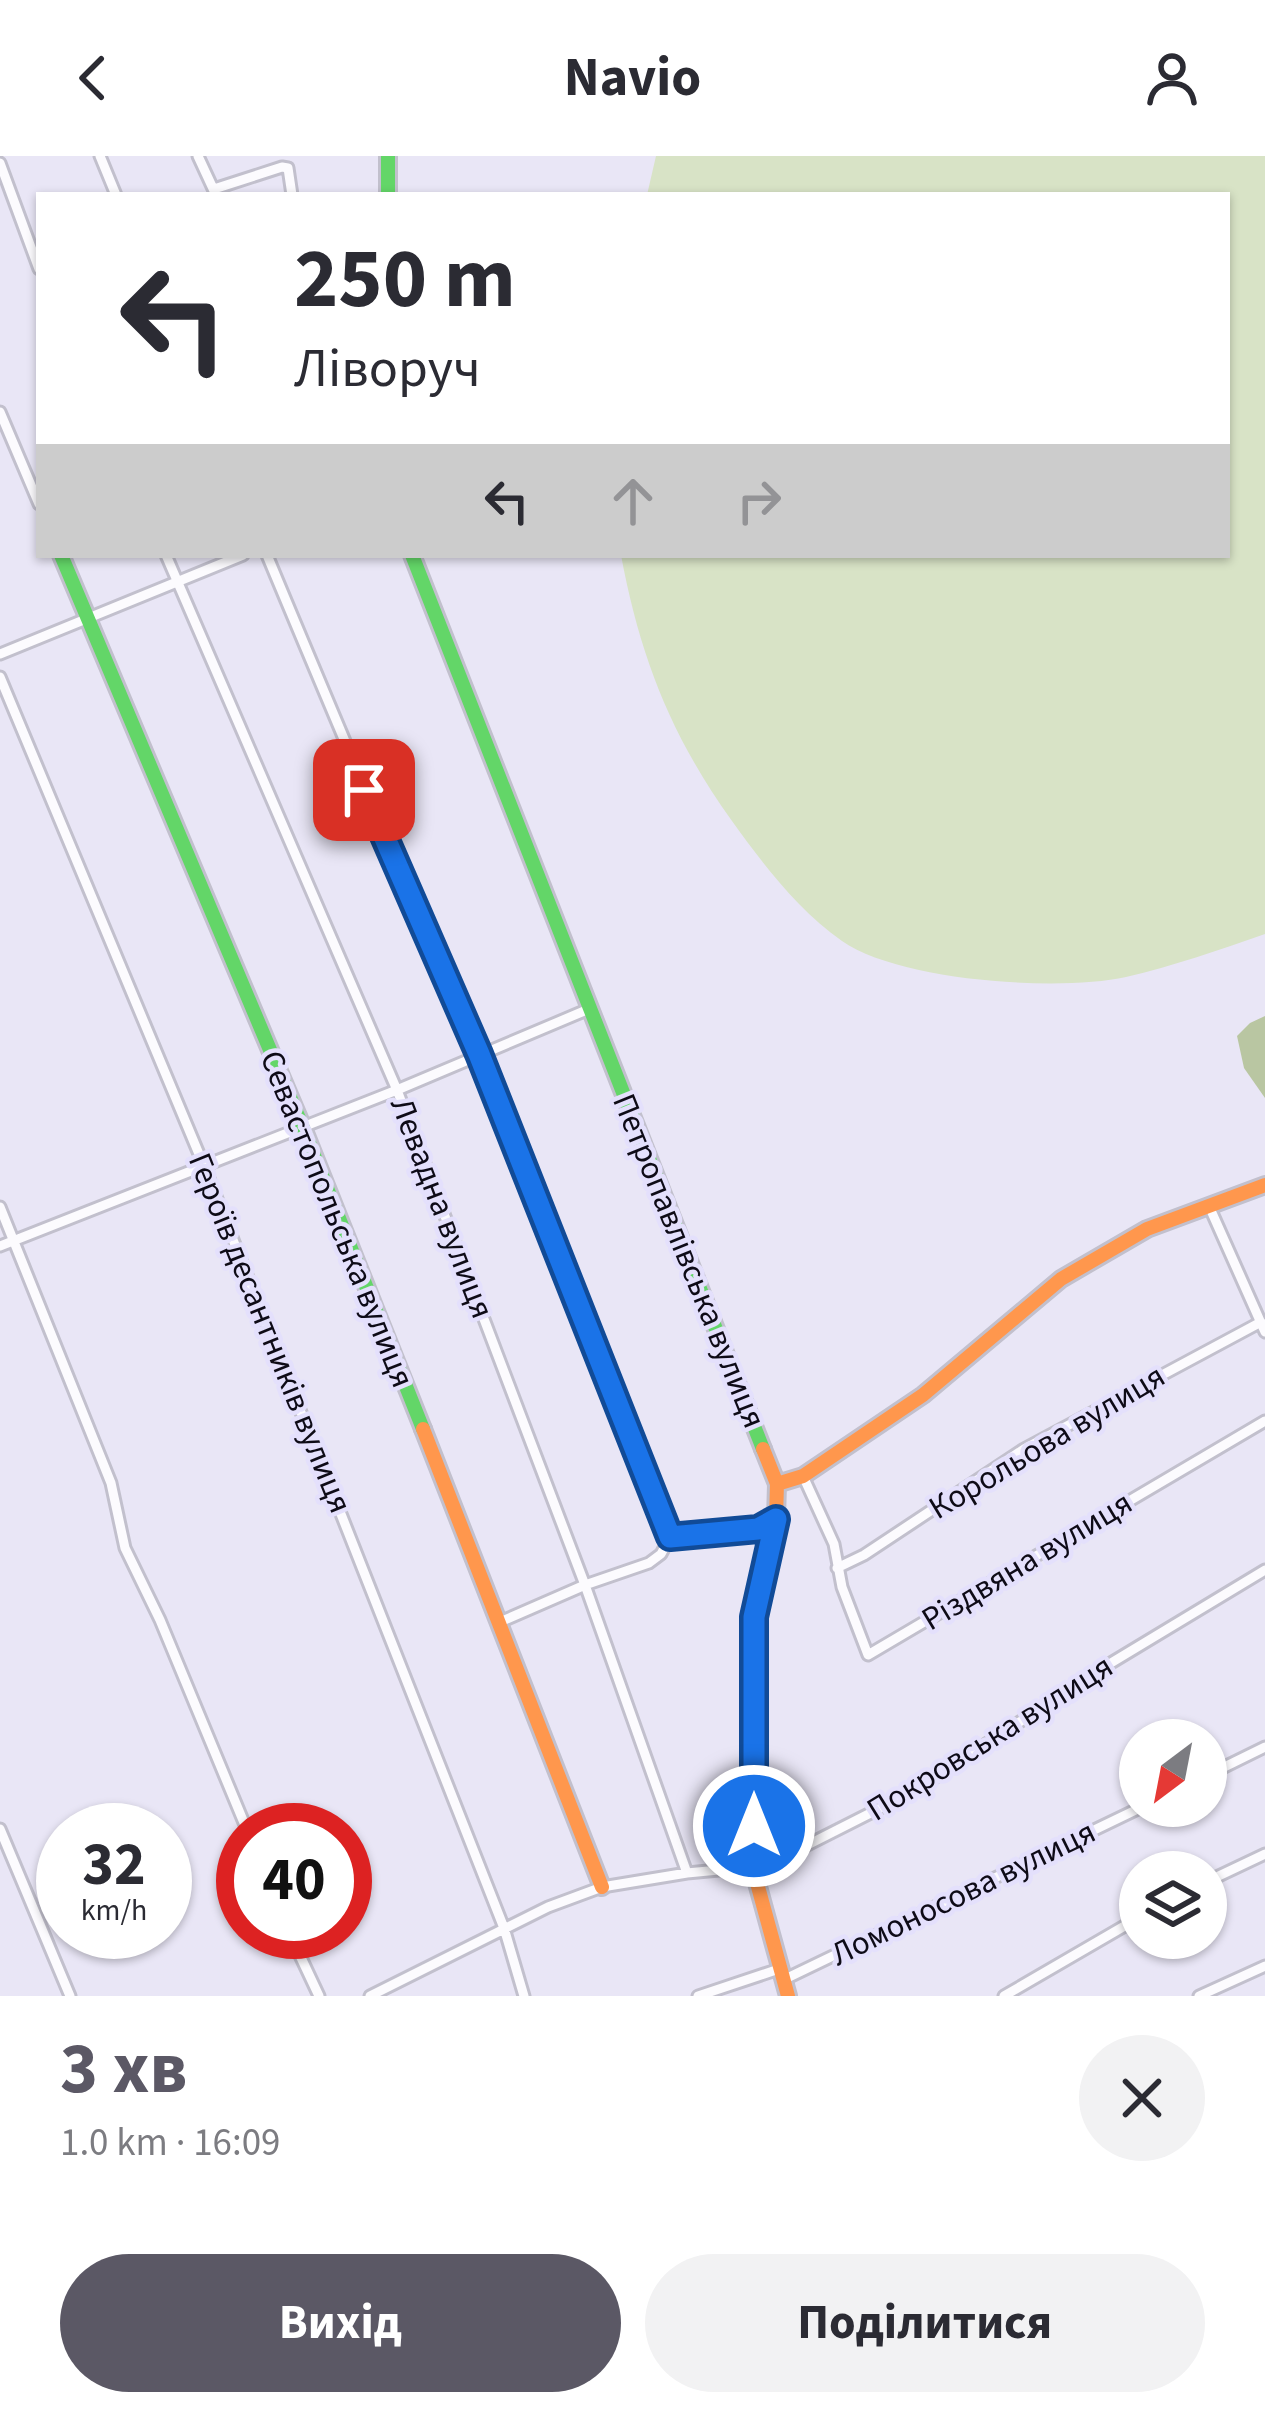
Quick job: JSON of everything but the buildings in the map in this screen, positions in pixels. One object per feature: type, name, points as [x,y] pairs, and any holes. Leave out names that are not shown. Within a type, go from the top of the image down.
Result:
[{"type":"street","points":[[100,156],[115,192]]},
{"type":"street","points":[[198,156],[215,192],[282,166],[288,168],[292,192]]},
{"type":"street","points":[[388,156],[388,192]]},
{"type":"street","points":[[0,164],[36,261]]},
{"type":"street","points":[[0,412],[36,496]]},
{"type":"street","name":"Севастопольська вулиця","points":[[62,558],[303,1128],[602,1887]]},
{"type":"street","name":"Левадна вулиця","points":[[168,558],[397,1090],[585,1585],[687,1873]]},
{"type":"street","points":[[0,654],[236,558]]},
{"type":"street","points":[[268,558],[377,824],[479,1054],[670,1537],[661,1554],[649,1563],[500,1622]]},
{"type":"street","name":"Петропавлівська вулиця","points":[[413,558],[777,1484],[776,1519],[754,1617],[754,1872],[783,1982]]},
{"type":"street","name":"Героїв десантників вулиця","points":[[0,676],[204,1166],[504,1928],[524,1996]]},
{"type":"street","points":[[0,1246],[303,1128],[589,1009]]},
{"type":"street","points":[[777,1484],[803,1476],[923,1395],[1061,1279],[1147,1229],[1265,1185]]},
{"type":"street","points":[[1208,1204],[1263,1327]]},
{"type":"street","points":[[0,1207],[111,1483],[125,1548],[236,1803]]},
{"type":"street","name":"Корольова вулиця","points":[[837,1568],[1024,1449],[1263,1327]]},
{"type":"street","name":"Різдвяна вулиця","points":[[837,1568],[868,1655],[1265,1421]]},
{"type":"street","points":[[803,1476],[834,1544],[837,1568]]},
{"type":"street","points":[[670,1537],[758,1529],[776,1519]]},
{"type":"street","name":"Покровська вулиця","points":[[370,1996],[504,1928],[602,1887],[687,1873],[740,1868],[754,1872],[916,1790],[1037,1709],[1265,1570]]},
{"type":"street","points":[[1227,1766],[1265,1748]]},
{"type":"street","name":"Ломоносова вулиця","points":[[698,1996],[783,1982],[1119,1818]]},
{"type":"street","points":[[0,1829],[70,1996]]},
{"type":"street","points":[[1227,1872],[1265,1854]]},
{"type":"street","points":[[1004,1996],[1119,1929]]},
{"type":"street","points":[[302,1959],[319,1996]]},
{"type":"street","points":[[1199,1996],[1265,1966]]},
{"type":"green space","points":[[656,156],[1265,156],[1265,934],[1126,977],[1061,983],[939,974],[868,955],[842,941],[810,915],[769,869],[692,758],[648,662],[622,558],[1230,558],[1230,192],[648,192]]},
{"type":"green space","points":[[1265,1016],[1265,1098],[1244,1068],[1237,1036]]},
{"type":"traffic: fast","points":[[388,156],[388,192]]},
{"type":"traffic: fast","points":[[62,558],[303,1128],[423,1429]]},
{"type":"traffic: fast","points":[[413,558],[763,1449]]},
{"type":"traffic: slow","points":[[777,1484],[803,1476],[923,1395],[1061,1279],[1147,1229],[1265,1185]]},
{"type":"traffic: slow","points":[[423,1429],[602,1887]]},
{"type":"traffic: slow","points":[[763,1449],[777,1484],[776,1519],[754,1617],[754,1872],[788,1996]]},
{"type":"route","points":[[364,790],[479,1054],[670,1537],[758,1529],[776,1519],[754,1617],[754,1826]]}]
